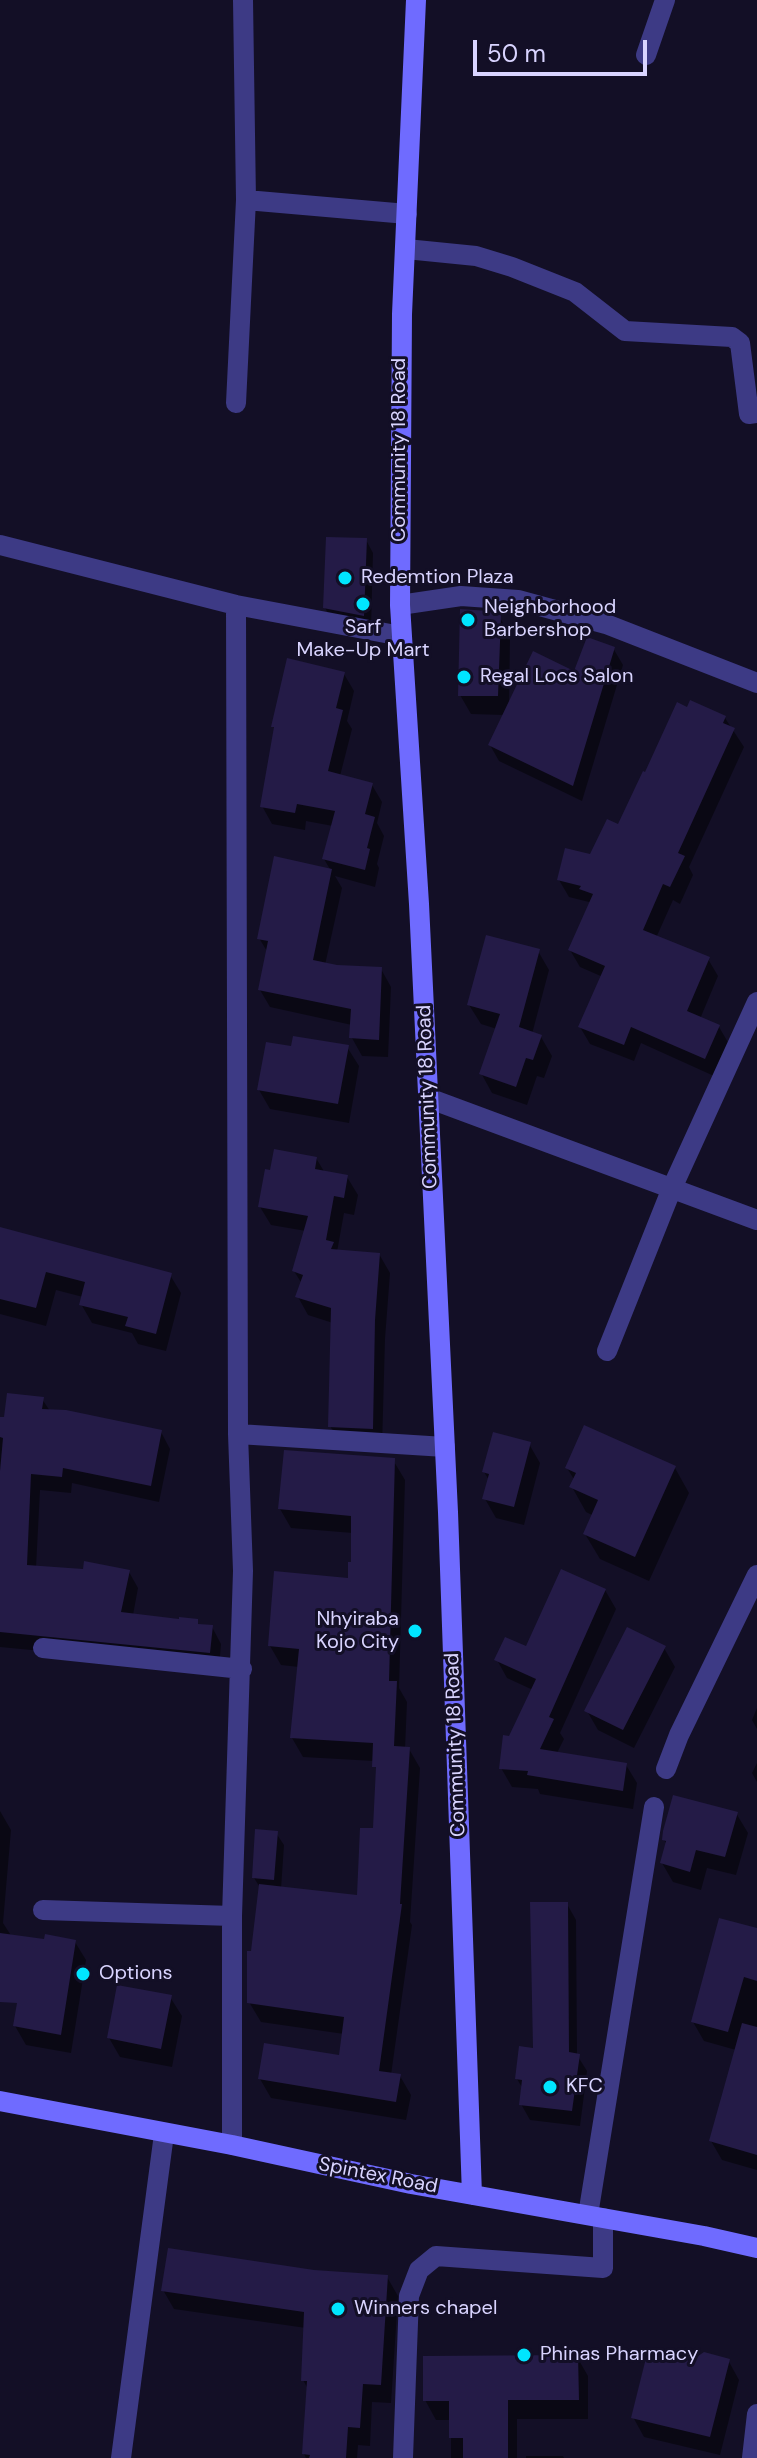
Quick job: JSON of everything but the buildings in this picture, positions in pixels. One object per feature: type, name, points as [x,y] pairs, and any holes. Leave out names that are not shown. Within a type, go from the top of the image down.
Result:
[{"type":"main road","name":"Community 18 Road","points":[[416,0],[400,400],[400,605],[419,904],[445,1447],[472,2195]]},
{"type":"main road","name":"Spintex Road","points":[[0,2101],[757,2248]]},
{"type":"street","points":[[236,403],[246,200],[243,0]]},
{"type":"street","points":[[646,55],[665,0]]},
{"type":"street","points":[[246,200],[407,214]]},
{"type":"street","points":[[406,249],[476,256],[512,267],[575,292],[625,331],[732,337],[740,343],[749,414],[757,413]]},
{"type":"street","points":[[0,545],[236,605],[401,636]]},
{"type":"street","points":[[400,605],[461,596],[518,600],[606,624],[757,683]]},
{"type":"street","points":[[232,2145],[232,1916],[243,1571],[238,1434],[236,605]]},
{"type":"street","points":[[607,1351],[672,1188],[757,1002]]},
{"type":"street","points":[[428,1098],[757,1220]]},
{"type":"street","points":[[238,1434],[445,1447]]},
{"type":"street","points":[[666,1769],[679,1735],[757,1575]]},
{"type":"street","points":[[43,1648],[242,1669]]},
{"type":"street","points":[[403,2458],[409,2296],[419,2270],[436,2256],[603,2268],[595,2216],[654,1807]]},
{"type":"street","points":[[43,1910],[232,1916]]},
{"type":"street","points":[[121,2458],[164,2134]]},
{"type":"street","points":[[752,2458],[757,2414]]},
{"type":"place","name":"Redemtion Plaza","points":[[345,578]]},
{"type":"place","name":"Sarf Make-Up Mart","points":[[363,604]]},
{"type":"place","name":"Neighborhood Barbershop","points":[[468,620]]},
{"type":"place","name":"Regal Locs Salon","points":[[464,677]]},
{"type":"place","name":"Nhyiraba Kojo City","points":[[415,1631]]},
{"type":"place","name":"Options","points":[[83,1974]]},
{"type":"place","name":"KFC","points":[[550,2087]]},
{"type":"place","name":"Winners chapel","points":[[338,2309]]},
{"type":"place","name":"Phinas Pharmacy","points":[[524,2355]]}]
